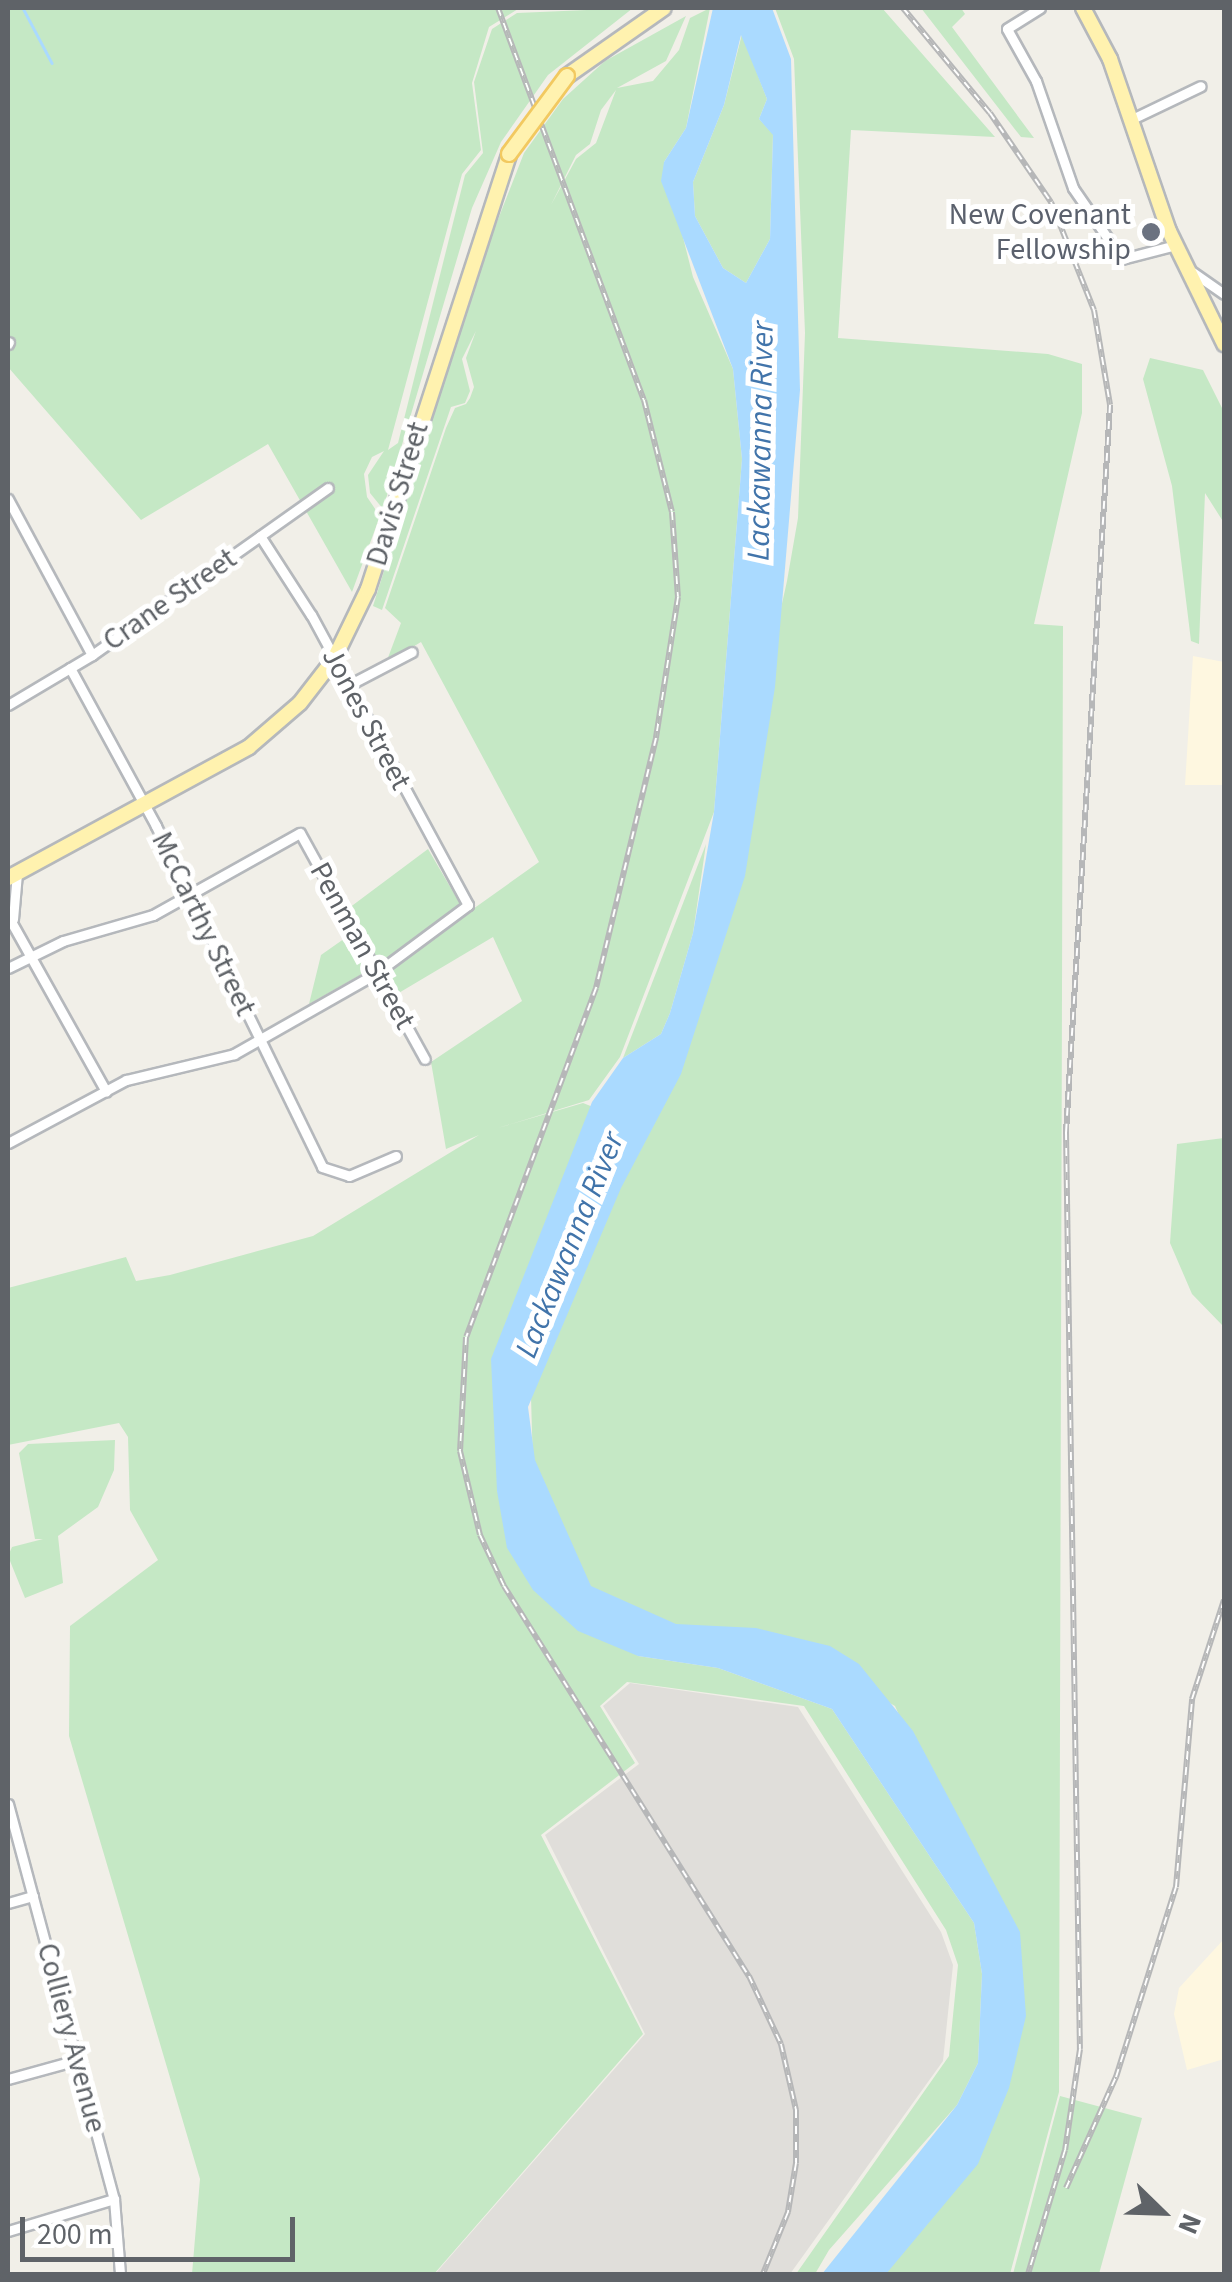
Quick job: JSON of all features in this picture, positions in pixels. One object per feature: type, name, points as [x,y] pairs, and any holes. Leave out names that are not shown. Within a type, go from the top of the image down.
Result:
[{"type":"main road","name":"Davis Street","points":[[12,876],[260,739],[300,703],[334,660],[368,588],[509,154],[566,76],[636,23],[664,8]]},
{"type":"main road","points":[[1083,8],[1102,38],[1178,244],[1224,344]]},
{"type":"street","points":[[1040,8],[1007,29],[1036,81],[1073,188],[1117,254],[1130,262],[1178,244]]},
{"type":"street","points":[[1132,119],[1201,86]]},
{"type":"street","points":[[1191,271],[1224,294]]},
{"type":"street","name":"Crane Street","points":[[8,705],[92,655],[328,488]]},
{"type":"street","points":[[8,499],[92,655]]},
{"type":"street","name":"Jones Street","points":[[260,536],[334,660],[468,906],[375,974]]},
{"type":"street","points":[[347,686],[412,652]]},
{"type":"street","name":"McCarthy Street","points":[[70,668],[145,805],[310,1147],[338,1176],[396,1156]]},
{"type":"street","name":"Penman Street","points":[[189,894],[300,832],[375,974],[426,1059]]},
{"type":"street","points":[[12,876],[10,917],[106,1091]]},
{"type":"street","points":[[8,968],[33,954],[130,925],[189,894]]},
{"type":"street","points":[[8,1144],[143,1074],[217,1062],[375,974]]},
{"type":"street","name":"Colliery Avenue","points":[[8,1804],[114,2200],[120,2274]]},
{"type":"street","points":[[8,1903],[33,1896]]},
{"type":"street","points":[[8,2079],[76,2060]]},
{"type":"street","points":[[8,2232],[114,2200]]},
{"type":"shaded area","points":[[1193,656],[1224,662],[1224,785],[1185,785]]},
{"type":"shaded area","points":[[630,1683],[798,1707],[941,1932],[953,1965],[943,2061],[790,2274],[435,2274],[645,2034],[545,1835],[639,1764],[603,1706]]},
{"type":"shaded area","points":[[1224,1939],[1224,2059],[1187,2070],[1174,2014],[1179,1988]]},
{"type":"green space","points":[[8,8],[532,8],[518,9],[489,27],[472,83],[481,150],[462,174],[388,450],[398,443],[465,175],[483,153],[474,82],[492,29],[517,13],[633,8],[548,75],[501,142],[472,208],[383,509],[370,493],[368,475],[384,451],[372,457],[364,474],[367,497],[380,516],[352,592],[268,444],[141,520],[8,367]]},
{"type":"green space","points":[[710,8],[686,128],[664,162],[693,277],[733,369],[742,459],[714,812],[620,1057],[589,1100],[498,1128],[583,1103],[593,1107],[497,1491],[638,1656],[718,1668],[832,1709],[974,1923],[982,1974],[978,2063],[957,2105],[829,2250],[815,2274],[796,2274],[949,2056],[958,1965],[946,1930],[804,1706],[627,1682],[600,1706],[635,1763],[541,1835],[643,2034],[434,2274],[192,2274],[200,2179],[69,1736],[70,1626],[158,1560],[130,1510],[128,1437],[119,1423],[8,1445],[8,1288],[126,1257],[136,1281],[313,1236],[479,1135],[446,1149],[431,1062],[522,1001],[493,937],[397,994],[378,965],[309,1004],[321,955],[358,929],[349,908],[428,849],[466,914],[539,862],[421,642],[386,663],[401,623],[385,608],[446,428],[455,408],[466,404],[474,387],[466,358],[476,331],[462,359],[470,391],[465,403],[451,407],[382,610],[373,606],[479,268],[524,153],[563,99],[605,61],[686,16],[666,61],[617,88],[653,81],[679,50],[690,18]],"holes":[[[616,90],[596,143],[576,159],[551,205],[576,155],[590,144],[601,110]]]},
{"type":"green space","points":[[775,8],[882,8],[995,137],[851,130],[838,338],[1048,354],[1082,364],[1082,413],[1034,624],[1063,626],[1059,2092],[1010,2274],[866,2274],[947,2195],[1000,1993],[940,1808],[895,1706],[814,1660],[668,1631],[584,1590],[533,1467],[531,1397],[627,1156],[744,776],[798,518],[805,333],[794,59]]},
{"type":"green space","points":[[921,8],[961,8],[965,14],[952,27],[1034,138],[1021,137]]},
{"type":"green space","points":[[742,34],[767,99],[759,119],[773,134],[770,239],[746,283],[723,268],[695,216],[693,182],[724,105]]},
{"type":"green space","points":[[1150,358],[1203,370],[1224,412],[1224,523],[1205,493],[1199,644],[1191,641],[1172,486],[1143,379]]},
{"type":"green space","points":[[706,844],[693,933],[670,1013],[661,1034],[623,1058]]},
{"type":"green space","points":[[1224,1138],[1224,1327],[1192,1294],[1170,1243],[1177,1144]]},
{"type":"green space","points":[[115,1440],[114,1470],[98,1507],[58,1536],[63,1583],[25,1598],[8,1556],[12,1547],[43,1539],[35,1539],[19,1453],[28,1444]]},
{"type":"green space","points":[[1060,2096],[1142,2118],[1099,2274],[1013,2274]]},
{"type":"water","name":"Lackawanna River","points":[[713,8],[772,8],[791,59],[800,390],[775,687],[745,876],[681,1074],[621,1188],[528,1407],[535,1460],[591,1586],[676,1624],[756,1628],[830,1646],[859,1664],[913,1731],[1020,1932],[1026,2016],[1009,2088],[978,2164],[886,2274],[822,2274],[957,2105],[978,2063],[982,1974],[974,1923],[832,1709],[718,1668],[638,1656],[578,1631],[533,1590],[507,1548],[497,1491],[491,1359],[592,1102],[623,1058],[661,1034],[670,1013],[693,933],[714,812],[742,459],[733,369],[661,181],[664,162],[686,128]],"holes":[[[741,35],[767,99],[759,119],[773,135],[770,239],[746,283],[723,268],[695,216],[693,182],[724,105]]]},
{"type":"waterway","points":[[23,8],[52,63]]},
{"type":"railway","points":[[498,8],[644,400],[672,512],[678,597],[656,738],[596,988],[466,1337],[460,1451],[480,1535],[504,1586],[749,1976],[781,2044],[796,2110],[796,2163],[788,2212],[763,2274]]},
{"type":"railway","points":[[903,8],[990,113],[1051,202],[1094,310],[1110,405],[1066,1132],[1080,2049],[1065,2150],[1028,2274]]},
{"type":"railway","points":[[1066,2188],[1116,2077],[1176,1887],[1192,1699],[1224,1600]]},
{"type":"place","name":"New Covenant Fellowship","points":[[1151,232]]}]
